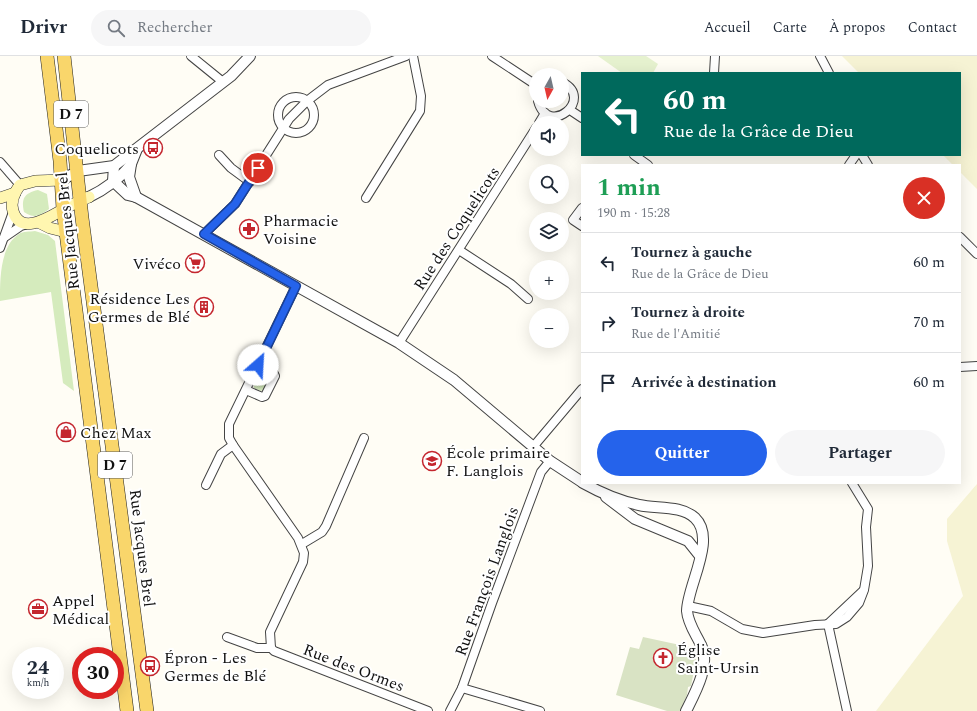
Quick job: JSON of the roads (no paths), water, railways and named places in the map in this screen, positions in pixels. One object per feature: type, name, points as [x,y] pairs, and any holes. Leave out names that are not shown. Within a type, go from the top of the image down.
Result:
[{"type":"main road","name":"Rue Jacques Brel","points":[[47,56],[62,180],[63,209],[126,711]]},
{"type":"main road","name":"Rue Jacques Brel","points":[[64,56],[78,171],[83,196],[147,711]]},
{"type":"main road","points":[[0,198],[35,181],[62,180],[83,196],[63,209],[36,223]]},
{"type":"main road","points":[[13,212],[12,200],[18,189]]},
{"type":"main road","points":[[0,204],[13,212],[17,218],[24,223],[36,223],[66,232]]},
{"type":"street","points":[[191,56],[223,82]]},
{"type":"street","points":[[62,180],[78,171],[114,166],[223,82],[250,56]]},
{"type":"street","points":[[204,234],[235,204],[289,119],[307,101],[328,85],[390,58],[406,56]]},
{"type":"street","points":[[366,198],[420,111],[421,96],[412,56]]},
{"type":"street","points":[[492,56],[529,80]]},
{"type":"street","points":[[714,72],[715,56]]},
{"type":"street","points":[[820,56],[828,72]]},
{"type":"street","points":[[542,108],[545,113],[558,116],[570,110],[574,99],[573,93],[569,87]]},
{"type":"street","points":[[295,97],[307,101],[313,110],[314,116],[310,127],[300,133],[288,132],[283,128],[278,118],[280,106],[284,101],[295,97]]},
{"type":"street","points":[[570,110],[581,117]]},
{"type":"street","name":"Rue des Coquelicots","points":[[399,343],[529,139]]},
{"type":"street","points":[[136,197],[129,177],[131,164],[137,149]]},
{"type":"street","points":[[219,155],[231,168],[250,182]]},
{"type":"street","points":[[635,156],[647,164]]},
{"type":"street","points":[[0,162],[18,189]]},
{"type":"street","points":[[83,196],[98,193],[131,164]]},
{"type":"street","points":[[113,181],[114,166]]},
{"type":"street","points":[[113,181],[128,195],[136,197],[204,234],[399,343],[454,380],[550,461],[581,482]]},
{"type":"street","points":[[581,209],[573,220],[581,225]]},
{"type":"street","points":[[0,248],[13,212]]},
{"type":"street","points":[[5,237],[21,226],[36,223]]},
{"type":"street","points":[[961,238],[977,254]]},
{"type":"street","points":[[459,250],[511,284],[528,299]]},
{"type":"street","points":[[227,637],[257,648],[271,648],[270,632],[303,562],[304,552],[302,544],[229,438],[229,424],[296,286]]},
{"type":"street","points":[[246,390],[262,397],[266,396],[275,376],[273,372],[258,365]]},
{"type":"street","points":[[961,367],[977,366]]},
{"type":"street","points":[[533,447],[581,389]]},
{"type":"street","points":[[302,544],[322,532],[326,526],[364,438]]},
{"type":"street","points":[[206,484],[221,454],[233,445]]},
{"type":"street","name":"Rue François Langlois","points":[[450,711],[462,688],[541,472],[550,461]]},
{"type":"street","points":[[585,484],[603,494],[635,519],[688,541],[700,556]]},
{"type":"street","points":[[688,606],[710,611],[742,629],[763,633],[828,624],[864,590],[868,566],[866,527],[869,515],[868,509],[853,484]]},
{"type":"street","points":[[603,494],[639,505],[675,509],[685,512],[695,518],[701,528],[703,541],[687,611],[690,622],[703,649],[704,657],[696,693],[686,711]]},
{"type":"street","points":[[688,541],[701,528]]},
{"type":"street","points":[[828,624],[847,711]]},
{"type":"street","name":"Rue des Ormes","points":[[271,648],[274,651],[428,711]]},
{"type":"street","points":[[462,688],[540,711]]},
{"type":"place","name":"Coquelicots","points":[[153,148]]},
{"type":"place","name":"Pharmacie Voisine","points":[[249,229]]},
{"type":"place","name":"Vivéco","points":[[195,263]]},
{"type":"place","name":"Résidence Les Germes de Blé","points":[[204,307]]},
{"type":"place","name":"Chez Max","points":[[66,432]]},
{"type":"place","name":"École primaire F. Langlois","points":[[432,461]]},
{"type":"place","name":"Appel Médical","points":[[38,609]]},
{"type":"place","name":"Église Saint-Ursin","points":[[663,658]]},
{"type":"place","name":"Épron - Les Germes de Blé","points":[[150,666]]}]
